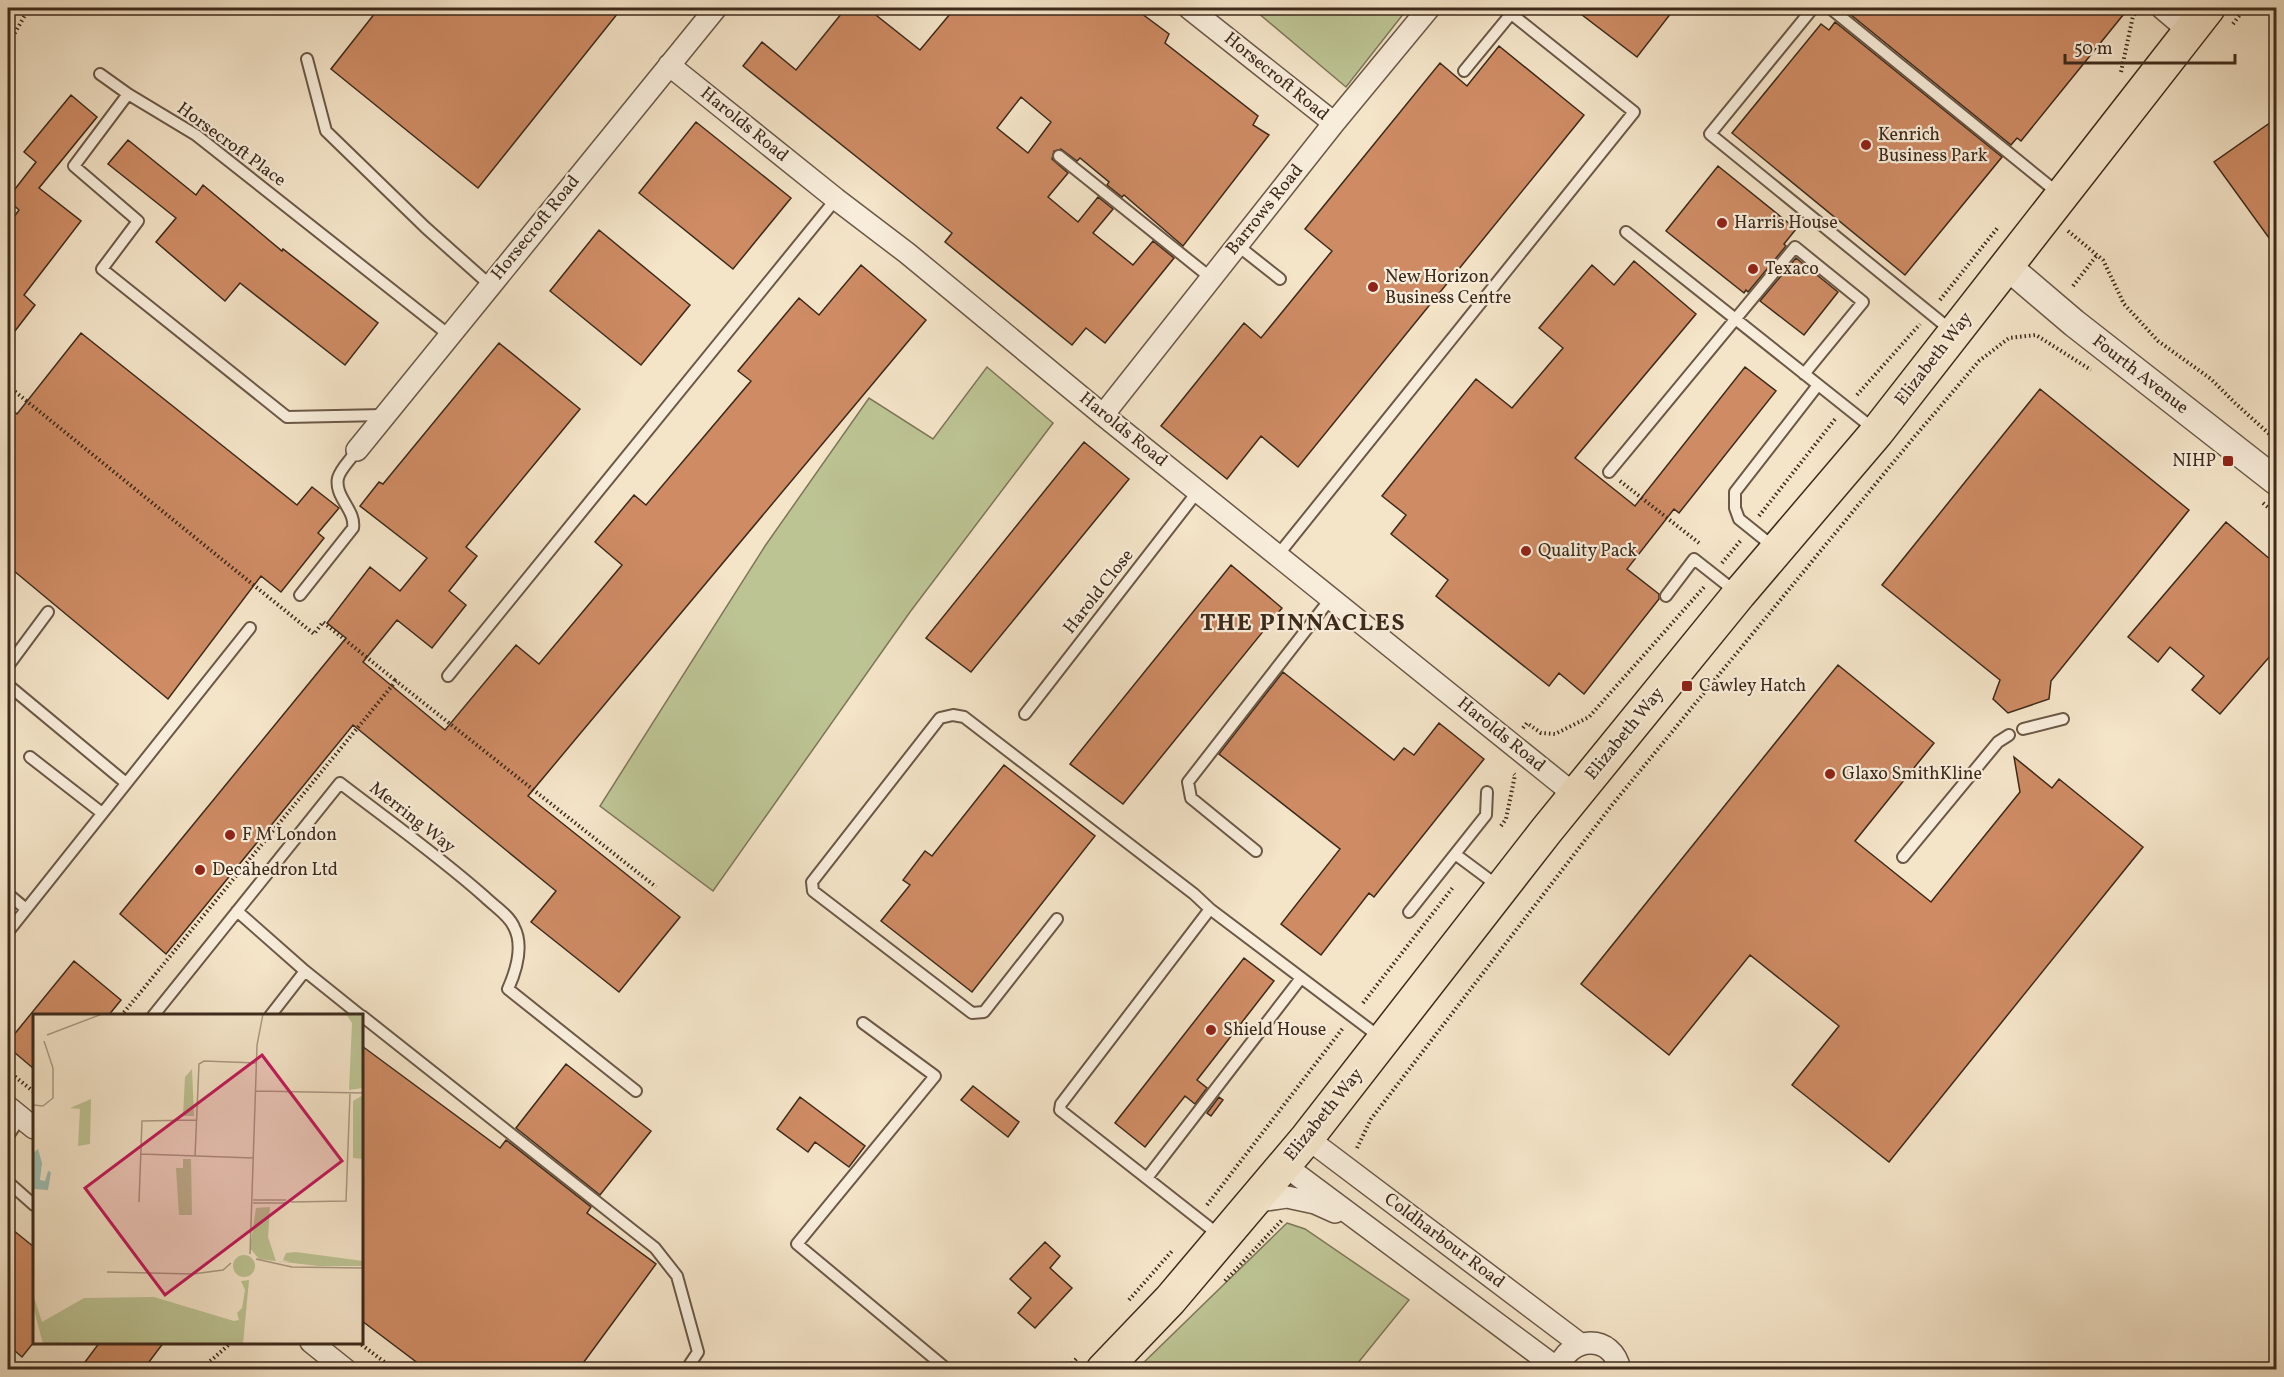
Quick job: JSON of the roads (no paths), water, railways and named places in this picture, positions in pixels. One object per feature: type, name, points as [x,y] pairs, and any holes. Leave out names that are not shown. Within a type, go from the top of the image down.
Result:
[{"type":"main road","name":"Elizabeth Way","points":[[1103,1370],[1170,1300],[1307,1138],[1500,888],[1575,795],[1739,594],[1877,432],[2198,19]]},
{"type":"street","name":"Horsecroft Road","points":[[357,450],[716,8]]},
{"type":"street","name":"Horsecroft Road","points":[[1189,8],[1334,123]]},
{"type":"street","name":"Barrows Road","points":[[1103,414],[1334,123],[1429,8]]},
{"type":"street","points":[[2162,8],[2198,19]]},
{"type":"street","name":"Harolds Road","points":[[669,65],[907,253],[1575,795]]},
{"type":"street","name":"Fourth Avenue","points":[[2007,266],[2267,490]]},
{"type":"street","name":"Coldharbour Road","points":[[1307,1138],[1580,1344]]},
{"type":"street","name":"Coldharbour Road","points":[[1284,1165],[1558,1369],[1566,1353],[1580,1344],[1598,1344],[1606,1347],[1613,1354],[1620,1370]]},
{"type":"street","name":"Coldharbour Road","points":[[1253,1202],[1287,1197],[1315,1203],[1366,1225]]},
{"type":"street","points":[[313,1344],[345,1370]]},
{"type":"lane","points":[[1813,8],[1710,134],[1955,333]]},
{"type":"lane","points":[[1830,8],[2061,195]]},
{"type":"lane","points":[[1278,555],[1634,112],[1510,9],[1464,71]]},
{"type":"lane","points":[[307,59],[326,131],[426,228],[490,285]]},
{"type":"lane","name":"Horsecroft Place","points":[[100,74],[128,94],[196,135],[449,335]]},
{"type":"lane","points":[[128,94],[74,166],[138,221],[102,269],[287,417],[385,416]]},
{"type":"lane","points":[[1059,156],[1211,278]]},
{"type":"lane","points":[[448,676],[836,199]]},
{"type":"lane","points":[[1626,232],[1877,432]]},
{"type":"lane","points":[[1237,245],[1280,279]]},
{"type":"lane","points":[[1609,472],[1795,247],[1863,302],[1804,374]]},
{"type":"lane","points":[[1777,549],[1739,519],[1735,508],[1735,492],[1818,385]]},
{"type":"lane","points":[[300,595],[353,528],[354,522],[338,491],[338,476],[357,450]]},
{"type":"lane","name":"Harold Close","points":[[1025,714],[1198,491]]},
{"type":"lane","points":[[1666,596],[1694,560],[1739,594]]},
{"type":"lane","points":[[1256,851],[1191,798],[1188,782],[1331,598]]},
{"type":"lane","points":[[8,666],[48,612]]},
{"type":"lane","points":[[8,932],[250,628]]},
{"type":"lane","points":[[8,685],[126,783]]},
{"type":"lane","points":[[1057,919],[984,1012],[972,1013],[813,891],[811,886],[940,718],[953,715],[964,717],[1194,894],[1210,909],[1384,1040]]},
{"type":"lane","points":[[2023,729],[2063,719]]},
{"type":"lane","points":[[1903,857],[1998,742],[2009,735]]},
{"type":"lane","points":[[30,757],[102,813]]},
{"type":"lane","name":"Merring Way","points":[[155,1014],[340,783],[469,883],[503,914],[515,927],[519,946],[516,970],[508,989],[636,1091]]},
{"type":"lane","points":[[1409,912],[1486,815],[1487,792]]},
{"type":"lane","points":[[1455,854],[1500,888]]},
{"type":"lane","points":[[8,894],[26,909]]},
{"type":"lane","points":[[1210,909],[1061,1104],[1060,1110],[1222,1238]]},
{"type":"lane","points":[[237,911],[359,1014]]},
{"type":"lane","points":[[272,1014],[305,971]]},
{"type":"lane","points":[[1147,1178],[1301,978]]},
{"type":"lane","points":[[363,1018],[656,1248],[677,1276],[698,1352],[686,1370]]},
{"type":"lane","points":[[863,1023],[935,1076],[797,1244],[948,1370]]},
{"type":"lane","points":[[8,1136],[21,1117]]},
{"type":"lane","points":[[8,1182],[33,1204]]},
{"type":"place","name":"Kenrich Business Park","points":[[1866,145]]},
{"type":"place","name":"Harris House","points":[[1722,223]]},
{"type":"place","name":"Texaco","points":[[1753,269]]},
{"type":"place","name":"New Horizon Business Centre","points":[[1373,287]]},
{"type":"place","name":"NIHP","points":[[2228,461]]},
{"type":"place","name":"Quality Pack","points":[[1526,551]]},
{"type":"place","name":"Cawley Hatch","points":[[1687,686]]},
{"type":"place","name":"Glaxo SmithKline","points":[[1830,774]]},
{"type":"place","name":"F M London","points":[[230,835]]},
{"type":"place","name":"Decahedron Ltd","points":[[200,870]]},
{"type":"place","name":"Shield House","points":[[1211,1030]]},
{"type":"district","name":"THE PINNACLES","points":[[1303,624]]}]
